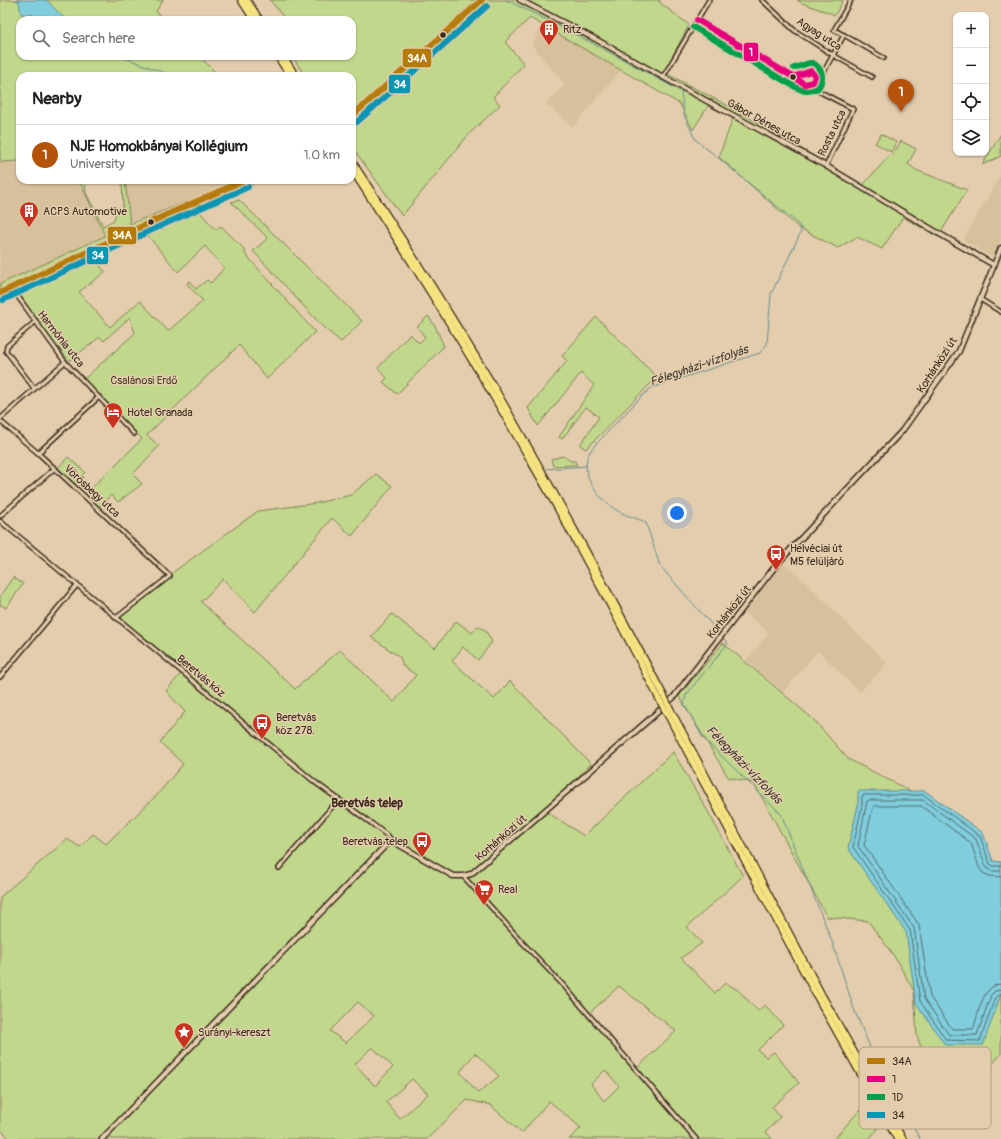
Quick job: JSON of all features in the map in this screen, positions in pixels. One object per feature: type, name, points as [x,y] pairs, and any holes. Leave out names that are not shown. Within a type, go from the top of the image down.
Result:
[{"type":"highway","points":[[243,1],[252,16]]},
{"type":"highway","points":[[243,1],[256,16]]},
{"type":"highway","points":[[280,60],[287,72]]},
{"type":"highway","points":[[286,60],[293,72]]},
{"type":"highway","points":[[356,167],[424,273],[542,469],[810,983],[859,1071]]},
{"type":"highway","points":[[356,176],[489,389],[613,605]]},
{"type":"highway","points":[[669,712],[822,996],[859,1061]]},
{"type":"highway","points":[[891,1129],[897,1139]]},
{"type":"highway","points":[[897,1129],[903,1139]]},
{"type":"street","points":[[356,113],[482,0]]},
{"type":"street","points":[[663,77],[709,0]]},
{"type":"street","name":"Agyag utca","points":[[762,0],[794,30],[833,55],[872,76]]},
{"type":"street","points":[[851,0],[834,30],[884,58]]},
{"type":"street","name":"Gábor Dénes utca","points":[[522,1],[597,40],[826,166],[994,265]]},
{"type":"street","points":[[697,20],[788,75],[815,88],[844,35]]},
{"type":"street","name":"Rosta utca","points":[[815,88],[853,109],[826,166]]},
{"type":"street","points":[[0,293],[172,212],[236,184]]},
{"type":"street","name":"Korhánközi út","points":[[463,876],[471,874],[478,869],[657,713],[678,691],[777,564],[905,426],[959,351],[1001,248]]},
{"type":"street","name":"Harmónia utca","points":[[11,287],[65,362],[134,434]]},
{"type":"street","points":[[980,299],[1001,312]]},
{"type":"street","points":[[34,388],[6,349],[7,346],[36,321]]},
{"type":"street","points":[[0,420],[34,388],[65,362]]},
{"type":"street","points":[[38,453],[99,397]]},
{"type":"street","name":"Vörösbegy utca","points":[[0,420],[55,468],[170,576],[116,618]]},
{"type":"street","points":[[0,516],[55,468]]},
{"type":"street","name":"Beretvás köz","points":[[0,521],[316,783],[383,832],[392,842]]},
{"type":"street","points":[[0,678],[77,585]]},
{"type":"street","points":[[279,868],[338,800]]},
{"type":"street","points":[[102,1139],[386,845],[392,842],[449,874],[456,877],[463,876],[523,944],[564,986],[696,1139]]},
{"type":"shaded area","points":[[547,24],[625,65],[573,127],[546,104],[565,84],[537,52],[532,44],[537,37],[536,35]]},
{"type":"shaded area","points":[[16,161],[16,184],[81,184],[105,236],[0,284],[0,162]]},
{"type":"shaded area","points":[[1001,174],[1001,240],[992,257],[963,240]]},
{"type":"shaded area","points":[[125,184],[226,184],[226,186],[130,224]]},
{"type":"shaded area","points":[[783,564],[794,571],[887,663],[860,692],[818,651],[783,692],[746,660],[769,633],[744,612]]},
{"type":"green space","points":[[0,0],[22,0],[29,13],[35,16],[16,16],[16,60],[203,60],[215,72],[16,72],[16,161],[0,162]]},
{"type":"green space","points":[[37,0],[163,0],[156,11],[160,16],[58,16]]},
{"type":"green space","points":[[270,0],[660,0],[659,2],[689,25],[664,72],[736,110],[863,185],[891,154],[893,155],[901,141],[916,149],[908,164],[916,170],[967,190],[938,237],[903,217],[882,249],[857,237],[838,248],[799,228],[719,157],[733,118],[708,106],[693,130],[680,104],[530,18],[505,42],[524,64],[493,97],[500,105],[470,133],[402,216],[356,153],[356,72],[302,72],[295,60],[356,60],[356,16],[283,16]]},
{"type":"green space","points":[[797,0],[843,0],[835,15]]},
{"type":"green space","points":[[881,134],[896,142],[891,152],[875,143]]},
{"type":"green space","points":[[1001,134],[1001,156],[982,165],[989,156]]},
{"type":"green space","name":"Csalánosi Erdő","points":[[81,184],[85,184],[86,193],[103,226],[114,220],[116,212],[123,207],[122,184],[125,184],[130,224],[226,186],[226,184],[252,184],[197,209],[216,230],[221,226],[244,249],[246,255],[315,332],[267,379],[239,345],[147,435],[159,446],[133,474],[142,484],[118,502],[111,495],[98,508],[84,495],[142,439],[84,379],[135,333],[130,317],[104,341],[100,337],[69,361],[58,347],[55,346],[15,288],[0,295],[0,284],[105,236]],"holes":[[[144,231],[178,272],[205,246],[224,268],[211,283],[207,280],[196,289],[189,281],[187,284],[203,301],[168,331],[140,301],[110,327],[79,292],[105,272],[94,258]]]},
{"type":"green space","points":[[239,200],[362,321],[341,342],[323,327],[253,251],[268,238],[231,202]]},
{"type":"green space","points":[[428,316],[435,326],[444,346],[397,394],[383,382],[387,378],[378,368],[410,334],[419,343],[425,337],[417,327]]},
{"type":"green space","points":[[596,317],[657,377],[586,449],[580,445],[599,417],[586,407],[562,439],[559,437],[594,385],[581,373],[538,426],[528,408],[567,361],[562,356]]},
{"type":"green space","points":[[563,456],[571,461],[575,461],[577,465],[553,466],[551,459]]},
{"type":"green space","points":[[68,457],[85,472],[75,484],[58,468]]},
{"type":"green space","points":[[376,474],[392,486],[352,536],[332,518],[255,612],[223,579],[201,602],[295,689],[340,650],[394,702],[416,675],[403,666],[400,657],[371,637],[392,614],[435,648],[456,621],[472,633],[478,626],[486,631],[492,642],[478,660],[463,647],[452,661],[494,699],[510,681],[591,764],[544,810],[584,836],[673,752],[706,808],[743,876],[687,927],[702,943],[681,958],[715,993],[725,983],[738,990],[758,1011],[765,1005],[783,1025],[758,1050],[766,1057],[774,1052],[799,1083],[772,1107],[780,1117],[766,1132],[772,1139],[569,1139],[581,1128],[549,1101],[522,1133],[490,1105],[467,1100],[427,1139],[10,1139],[0,1129],[0,897],[67,839],[80,847],[93,834],[106,844],[156,796],[183,764],[160,742],[185,712],[166,691],[184,670],[118,616],[169,575],[258,511],[317,503],[351,495]],"holes":[[[619,986],[676,1031],[636,1069],[586,1016]],[[358,1002],[374,1016],[346,1043],[330,1031]],[[372,1047],[393,1067],[375,1086],[355,1064]],[[475,1053],[499,1076],[478,1093],[460,1072]],[[605,1070],[619,1086],[604,1101],[591,1084]],[[412,1079],[428,1094],[400,1119],[386,1102]]]},
{"type":"green space","points":[[13,577],[23,584],[6,608],[1,605],[0,606],[0,596]]},
{"type":"green space","points":[[723,643],[813,719],[848,759],[932,802],[1001,890],[1001,1054],[991,1066],[991,1047],[921,1047],[917,1036],[914,991],[894,956],[868,921],[827,917],[754,783],[728,777],[679,696]]},
{"type":"green space","points":[[859,1111],[859,1129],[878,1129],[869,1139],[834,1139]]},
{"type":"water","points":[[16,0],[47,0],[62,16],[35,16],[21,14],[19,2]]},
{"type":"water","points":[[858,791],[925,791],[983,833],[993,861],[1001,862],[1001,994],[983,1045],[945,1045],[916,1003],[906,932],[848,848],[858,805]]},
{"type":"waterway","name":"Félegyházi-vízfolyás","points":[[506,0],[594,44],[680,91],[684,115],[695,139],[795,221],[801,228],[801,232],[771,294],[767,344],[760,353],[651,388],[595,445],[589,453],[587,459],[586,467],[590,483],[600,497],[613,508],[646,523],[660,566],[720,634]]},
{"type":"waterway","points":[[131,60],[162,72]]},
{"type":"waterway","points":[[546,469],[586,466]]},
{"type":"waterway","name":"Félegyházi-vízfolyás","points":[[722,637],[728,643],[686,695],[684,704],[703,738],[781,814],[833,944],[854,1009],[870,1047]]},
{"type":"waterway","name":"Félegyházi-vízfolyás","points":[[914,1129],[920,1139]]},
{"type":"transit line","name":"34A","points":[[356,112],[482,0]]},
{"type":"transit line","name":"34","points":[[357,122],[487,6]]},
{"type":"transit line","name":"1","points":[[697,20],[805,84]]},
{"type":"transit line","name":"1D","points":[[693,27],[788,83]]},
{"type":"transit line","name":"1D","points":[[790,84],[800,89],[810,91],[818,88],[822,81],[821,71],[813,63],[794,68]]},
{"type":"transit line","name":"1","points":[[793,77],[811,71],[815,76],[813,82],[805,84]]},
{"type":"transit line","name":"34A","points":[[0,293],[236,184]]},
{"type":"transit line","name":"34","points":[[3,300],[169,222],[248,187]]},
{"type":"place","name":"Ritz","points":[[549,46]]},
{"type":"place","name":"NJE Homokbányai Kollégium","points":[[901,112]]},
{"type":"place","name":"ACPS Automotive","points":[[29,228]]},
{"type":"place","name":"Hotel Granada","points":[[113,429]]},
{"type":"place","name":"Helvéciai út M5 felüljáró","points":[[776,571]]},
{"type":"place","name":"Beretvás köz 278.","points":[[262,740]]},
{"type":"place","name":"Beretvás telep","points":[[422,858]]},
{"type":"place","name":"Real","points":[[484,906]]},
{"type":"place","name":"Surányi-kereszt","points":[[184,1049]]},
{"type":"district","name":"Beretvás telep","points":[[367,803]]}]
